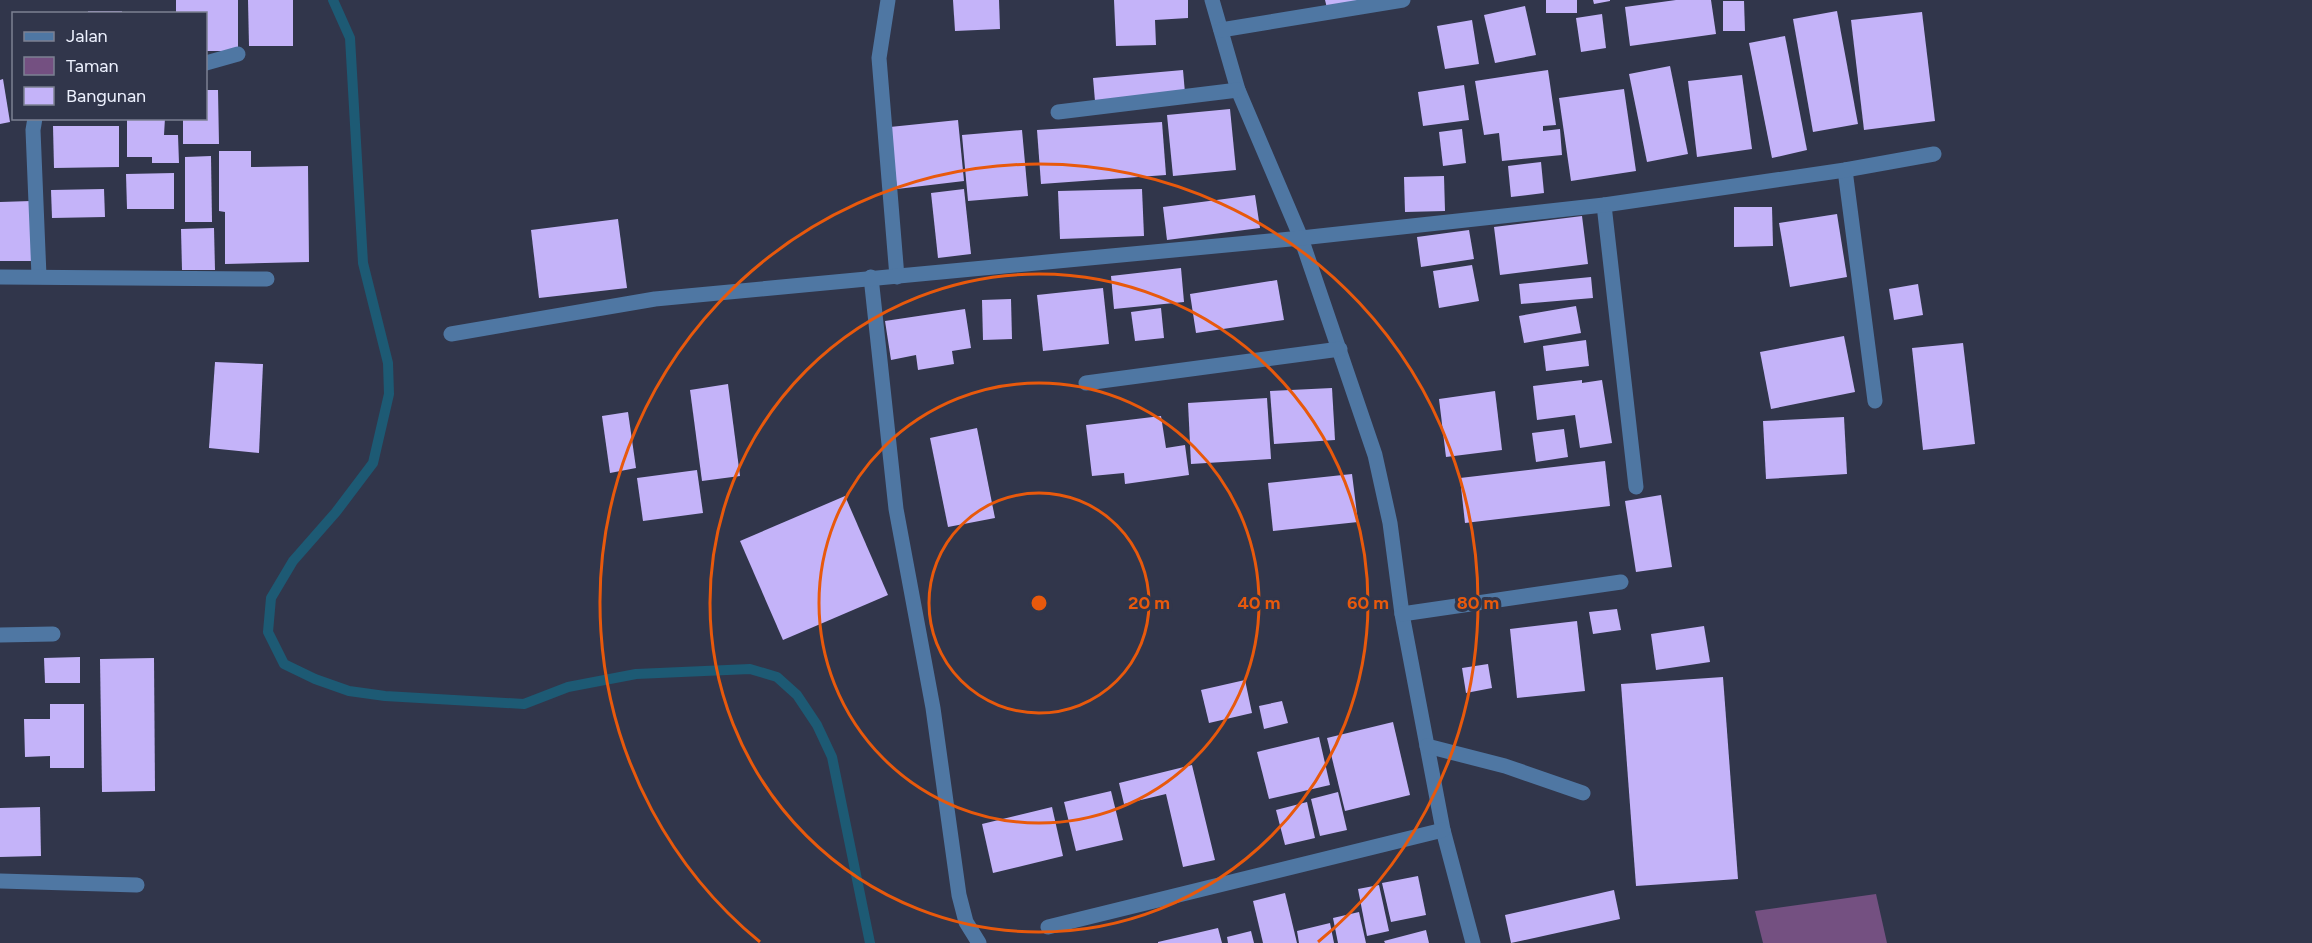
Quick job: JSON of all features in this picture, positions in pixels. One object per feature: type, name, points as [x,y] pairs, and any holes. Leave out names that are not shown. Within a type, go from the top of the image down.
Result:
[{"type":"street","points":[[888,0],[879,58],[897,277]]},
{"type":"street","points":[[1212,0],[1238,90],[1301,238],[1375,455],[1390,523],[1402,614],[1443,830],[1473,943]]},
{"type":"street","points":[[1221,30],[1402,0]]},
{"type":"street","points":[[207,63],[238,54]]},
{"type":"street","points":[[1058,112],[1238,90]]},
{"type":"street","points":[[35,120],[33,130],[39,276]]},
{"type":"street","points":[[452,334],[655,299],[1301,238],[1604,205],[1845,170],[1934,154]]},
{"type":"street","points":[[1845,170],[1875,401]]},
{"type":"street","points":[[1604,205],[1636,487]]},
{"type":"street","points":[[0,277],[267,279]]},
{"type":"street","points":[[871,277],[896,509],[933,708],[959,895],[966,922],[979,943]]},
{"type":"street","points":[[1086,383],[1340,349]]},
{"type":"street","points":[[1402,614],[1621,582]]},
{"type":"street","points":[[0,635],[54,634]]},
{"type":"street","points":[[1427,746],[1505,766],[1583,793]]},
{"type":"street","points":[[1048,927],[1443,830]]},
{"type":"street","points":[[0,881],[137,885]]},
{"type":"green space","points":[[1876,894],[1887,943],[1763,943],[1755,911]]},
{"type":"building","points":[[176,0],[238,0],[238,51],[207,51],[207,12],[176,12]]},
{"type":"building","points":[[248,0],[293,0],[293,46],[249,46]]},
{"type":"building","points":[[953,0],[999,0],[1000,29],[955,31]]},
{"type":"building","points":[[1114,0],[1188,0],[1188,18],[1155,20],[1156,45],[1116,46]]},
{"type":"building","points":[[1325,0],[1365,0],[1327,8]]},
{"type":"building","points":[[1546,0],[1577,0],[1577,13],[1546,13]]},
{"type":"building","points":[[1593,0],[1610,0],[1610,1],[1594,4]]},
{"type":"building","points":[[1676,0],[1711,0],[1716,34],[1630,46],[1625,7]]},
{"type":"building","points":[[1723,1],[1744,1],[1745,31],[1723,31]]},
{"type":"building","points":[[1525,6],[1536,55],[1495,63],[1484,15]]},
{"type":"building","points":[[88,11],[122,11],[122,12]]},
{"type":"building","points":[[1837,11],[1858,124],[1813,132],[1793,19]]},
{"type":"building","points":[[1922,12],[1935,121],[1864,130],[1851,20]]},
{"type":"building","points":[[1602,14],[1606,48],[1581,52],[1576,18]]},
{"type":"building","points":[[1472,20],[1479,64],[1445,69],[1437,26]]},
{"type":"building","points":[[1785,36],[1807,150],[1772,158],[1749,43]]},
{"type":"building","points":[[1670,66],[1688,154],[1647,162],[1629,74]]},
{"type":"building","points":[[1183,70],[1185,93],[1095,101],[1093,78]]},
{"type":"building","points":[[1548,70],[1556,125],[1543,126],[1543,131],[1560,129],[1562,155],[1502,161],[1499,133],[1484,135],[1475,81]]},
{"type":"building","points":[[1742,75],[1752,149],[1697,157],[1688,81]]},
{"type":"building","points":[[3,79],[10,122],[0,124],[0,80]]},
{"type":"building","points":[[1464,85],[1469,120],[1423,126],[1418,92]]},
{"type":"building","points":[[1624,89],[1636,171],[1571,181],[1559,98]]},
{"type":"building","points":[[207,90],[218,90],[219,144],[183,144],[183,120],[207,120]]},
{"type":"building","points":[[1230,109],[1236,170],[1173,176],[1167,115]]},
{"type":"building","points":[[127,120],[165,120],[164,135],[178,135],[179,163],[152,163],[152,157],[127,157]]},
{"type":"building","points":[[958,120],[964,181],[897,189],[890,127]]},
{"type":"building","points":[[1162,122],[1166,175],[1041,184],[1037,130]]},
{"type":"building","points":[[53,126],[119,126],[119,167],[54,168]]},
{"type":"building","points":[[1462,129],[1466,163],[1443,166],[1439,132]]},
{"type":"building","points":[[1022,130],[1028,196],[968,201],[962,135]]},
{"type":"building","points":[[219,151],[251,151],[251,167],[308,166],[309,262],[225,264],[225,212],[219,211]]},
{"type":"building","points":[[211,156],[212,222],[185,222],[185,157]]},
{"type":"building","points":[[1541,162],[1544,193],[1511,197],[1508,166]]},
{"type":"building","points":[[174,173],[174,209],[127,209],[126,174]]},
{"type":"building","points":[[1444,176],[1445,211],[1405,212],[1404,177]]},
{"type":"building","points":[[104,189],[105,217],[52,218],[51,190]]},
{"type":"building","points":[[964,189],[971,254],[938,258],[931,193]]},
{"type":"building","points":[[1142,189],[1144,236],[1060,239],[1058,191]]},
{"type":"building","points":[[1255,195],[1260,228],[1167,240],[1163,207]]},
{"type":"building","points":[[31,201],[32,261],[0,261],[0,202]]},
{"type":"building","points":[[1734,207],[1772,207],[1773,246],[1734,247]]},
{"type":"building","points":[[1837,214],[1847,277],[1790,287],[1779,223]]},
{"type":"building","points":[[1582,216],[1588,264],[1500,275],[1494,227]]},
{"type":"building","points":[[618,219],[627,288],[539,298],[531,230]]},
{"type":"building","points":[[214,228],[215,270],[182,270],[181,229]]},
{"type":"building","points":[[1469,230],[1474,259],[1421,267],[1417,237]]},
{"type":"building","points":[[1472,265],[1479,301],[1439,308],[1433,271]]},
{"type":"building","points":[[1181,268],[1184,302],[1114,309],[1111,276]]},
{"type":"building","points":[[1591,277],[1593,298],[1521,304],[1519,284]]},
{"type":"building","points":[[1277,280],[1284,320],[1196,333],[1190,294]]},
{"type":"building","points":[[1918,284],[1923,315],[1894,320],[1889,289]]},
{"type":"building","points":[[1103,288],[1109,344],[1043,351],[1037,295]]},
{"type":"building","points":[[1011,299],[1012,339],[983,340],[982,300]]},
{"type":"building","points":[[1576,306],[1581,333],[1524,343],[1519,316]]},
{"type":"building","points":[[1161,308],[1164,338],[1135,341],[1131,312]]},
{"type":"building","points":[[965,309],[971,348],[952,351],[954,364],[918,370],[916,355],[891,360],[885,321]]},
{"type":"building","points":[[1844,336],[1855,392],[1771,409],[1760,352]]},
{"type":"building","points":[[1586,340],[1589,366],[1546,371],[1543,346]]},
{"type":"building","points":[[1963,343],[1975,444],[1923,450],[1912,348]]},
{"type":"building","points":[[215,362],[263,364],[259,453],[209,448]]},
{"type":"building","points":[[1582,380],[1582,383],[1602,380],[1612,443],[1580,448],[1575,415],[1537,420],[1533,386]]},
{"type":"building","points":[[728,384],[740,476],[702,481],[690,390]]},
{"type":"building","points":[[1332,388],[1335,440],[1274,444],[1270,391]]},
{"type":"building","points":[[1495,391],[1502,450],[1446,457],[1439,399]]},
{"type":"building","points":[[1267,398],[1271,459],[1191,464],[1188,403]]},
{"type":"building","points":[[628,412],[636,468],[610,473],[602,416]]},
{"type":"building","points":[[1161,416],[1166,448],[1185,445],[1189,475],[1125,484],[1124,473],[1092,476],[1086,425]]},
{"type":"building","points":[[1844,417],[1847,474],[1766,479],[1763,421]]},
{"type":"building","points":[[977,428],[995,518],[948,527],[930,438]]},
{"type":"building","points":[[1564,429],[1568,457],[1536,462],[1532,433]]},
{"type":"building","points":[[1605,461],[1610,506],[1465,523],[1460,478]]},
{"type":"building","points":[[697,470],[703,513],[643,521],[637,478]]},
{"type":"building","points":[[1352,474],[1358,522],[1273,531],[1268,483]]},
{"type":"building","points":[[1661,495],[1672,567],[1636,572],[1625,501]]},
{"type":"building","points":[[845,496],[888,595],[783,640],[740,541]]},
{"type":"building","points":[[1617,609],[1621,630],[1593,634],[1589,612]]},
{"type":"building","points":[[1577,621],[1585,691],[1517,698],[1510,629]]},
{"type":"building","points":[[1704,626],[1710,662],[1656,670],[1651,634]]},
{"type":"building","points":[[80,657],[80,683],[45,683],[44,658]]},
{"type":"building","points":[[154,658],[155,791],[102,792],[100,659]]},
{"type":"building","points":[[1488,664],[1492,688],[1466,693],[1462,668]]},
{"type":"building","points":[[1723,677],[1738,879],[1636,886],[1621,684]]},
{"type":"building","points":[[1245,680],[1252,713],[1209,723],[1201,690]]},
{"type":"building","points":[[1282,701],[1288,723],[1264,729],[1259,706]]},
{"type":"building","points":[[50,704],[84,704],[84,768],[50,768],[50,756],[25,757],[24,719],[50,719]]},
{"type":"building","points":[[1393,722],[1410,795],[1345,811],[1327,738]]},
{"type":"building","points":[[1319,737],[1330,785],[1269,799],[1257,752]]},
{"type":"building","points":[[1192,765],[1215,860],[1183,867],[1166,794],[1124,804],[1119,783]]},
{"type":"building","points":[[1111,791],[1123,840],[1076,851],[1064,802]]},
{"type":"building","points":[[1338,792],[1347,830],[1320,836],[1311,799]]},
{"type":"building","points":[[1307,802],[1315,838],[1285,845],[1276,810]]},
{"type":"building","points":[[40,807],[41,856],[0,857],[0,808]]},
{"type":"building","points":[[1052,807],[1063,856],[993,873],[982,824]]},
{"type":"building","points":[[1418,876],[1426,915],[1391,922],[1382,883]]},
{"type":"building","points":[[1379,885],[1389,931],[1367,936],[1358,889]]},
{"type":"building","points":[[1614,890],[1620,919],[1511,943],[1505,915]]},
{"type":"building","points":[[1285,893],[1297,943],[1263,943],[1253,901]]},
{"type":"building","points":[[1359,912],[1366,943],[1338,943],[1333,918]]},
{"type":"building","points":[[1330,923],[1334,943],[1299,943],[1297,931]]},
{"type":"building","points":[[1218,928],[1222,943],[1158,943],[1158,942]]},
{"type":"building","points":[[1426,930],[1429,943],[1385,943],[1384,941]]},
{"type":"building","points":[[1251,931],[1254,943],[1228,943],[1227,937]]},
{"type":"waterway","points":[[333,0],[350,38],[363,263],[388,363],[389,394],[373,463],[336,512],[293,561],[271,598],[268,632],[284,664],[315,679],[349,691],[385,696],[524,704],[568,687],[636,674],[750,669],[777,677],[797,695],[817,725],[832,757],[870,943]]}]
